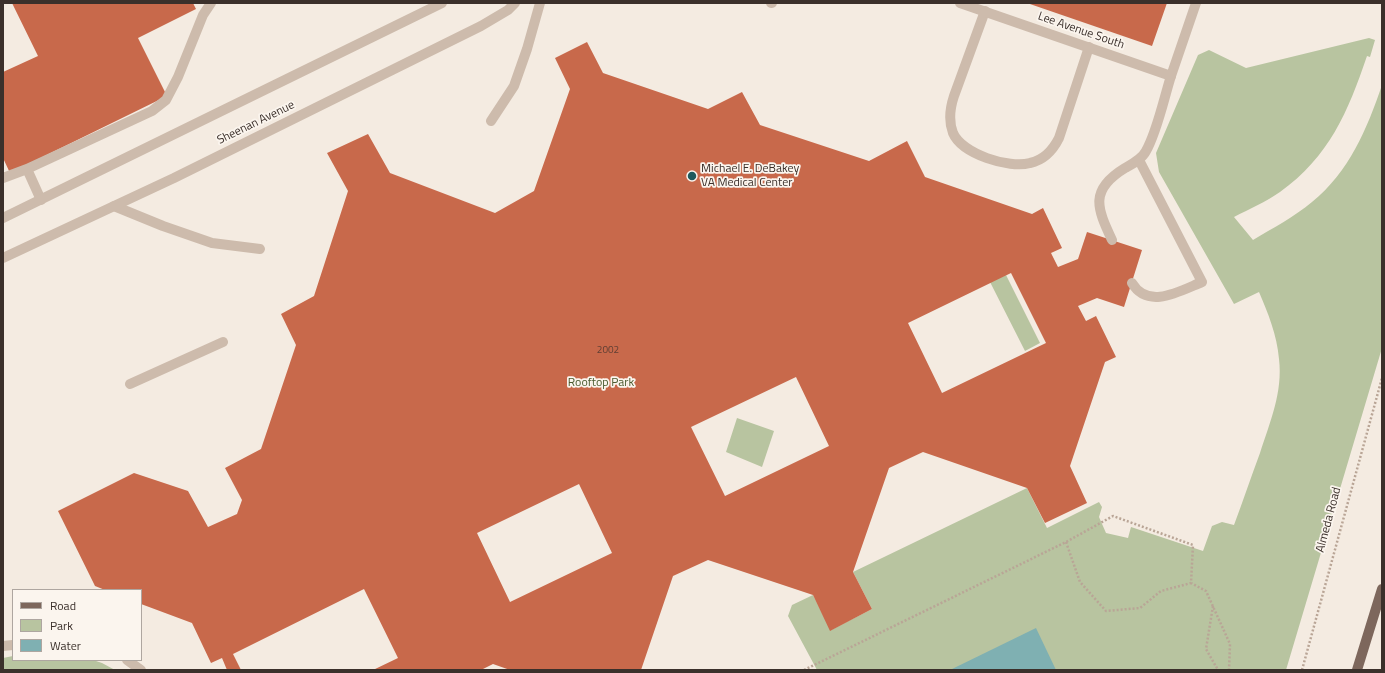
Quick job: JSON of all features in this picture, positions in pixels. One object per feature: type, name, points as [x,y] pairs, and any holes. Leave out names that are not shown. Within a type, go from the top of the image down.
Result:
[{"type":"main road","points":[[1357,670],[1382,589]]},
{"type":"street","points":[[3,178],[27,169],[152,111],[166,100],[178,77],[203,15],[211,3]]},
{"type":"street","points":[[3,218],[442,3]]},
{"type":"street","name":"Sheenan Avenue","points":[[3,258],[174,178],[480,26],[508,10],[515,3]]},
{"type":"street","points":[[491,121],[514,86],[540,3]]},
{"type":"street","name":"Lee Avenue South","points":[[960,3],[1171,76]]},
{"type":"street","points":[[1112,240],[1100,210],[1099,202],[1101,194],[1108,180],[1139,160],[1146,153],[1196,3]]},
{"type":"street","points":[[985,11],[952,102],[950,117],[953,134],[958,140],[975,152],[997,161],[1024,165],[1044,157],[1055,146],[1089,47]]},
{"type":"street","points":[[1132,283],[1141,293],[1157,297],[1166,296],[1202,282],[1139,160]]},
{"type":"street","points":[[27,169],[41,200]]},
{"type":"street","points":[[114,206],[163,226],[212,243],[260,249]]},
{"type":"street","points":[[130,384],[223,342]]},
{"type":"street","points":[[128,661],[141,670]]},
{"type":"path","name":"Almeda Road","points":[[1302,670],[1382,378]]},
{"type":"path","points":[[804,670],[1066,542],[1113,516],[1193,545],[1191,583]]},
{"type":"path","points":[[1066,542],[1080,582],[1106,611],[1140,608],[1161,591],[1191,583],[1206,591],[1230,644],[1229,670]]},
{"type":"path","points":[[1213,606],[1206,649],[1218,670]]},
{"type":"green space","points":[[1369,38],[1375,40],[1370,57],[1367,56],[1352,96],[1335,132],[1312,164],[1280,192],[1234,217],[1253,240],[1291,217],[1312,202],[1336,177],[1355,149],[1370,118],[1382,85],[1382,348],[1286,670],[817,670],[788,616],[792,605],[813,595],[831,630],[872,609],[853,572],[1027,488],[1047,528],[1099,502],[1102,507],[1099,517],[1106,533],[1128,538],[1131,527],[1203,551],[1212,526],[1222,522],[1234,525],[1275,407],[1280,371],[1276,341],[1269,316],[1259,292],[1234,304],[1159,172],[1156,153],[1198,55],[1209,50],[1246,68]]},
{"type":"green space","points":[[1006,275],[1040,343],[1025,351],[990,282]]},
{"type":"green space","points":[[737,418],[774,431],[762,467],[726,452]]},
{"type":"green space","points":[[12,656],[12,661],[96,661],[115,670],[3,670],[3,658]]},
{"type":"water","points":[[1036,628],[1056,670],[950,670]]},
{"type":"building","points":[[12,3],[193,3],[196,9],[138,38],[167,96],[10,173],[3,158],[3,72],[38,56]]},
{"type":"building","points":[[1027,3],[1167,3],[1152,46]]},
{"type":"building","name":"Michael E. DeBakey VA Medical Center","points":[[587,42],[603,73],[708,109],[742,92],[760,125],[869,161],[907,141],[925,177],[1032,214],[1043,208],[1062,248],[1051,253],[1058,267],[1078,259],[1087,232],[1142,250],[1124,307],[1097,298],[1078,306],[1086,321],[1096,316],[1116,357],[1105,362],[1070,466],[1087,503],[1045,523],[1027,488],[923,452],[889,468],[853,572],[872,609],[830,631],[813,595],[708,560],[673,576],[641,670],[510,670],[493,664],[481,670],[373,670],[398,658],[364,589],[233,654],[241,670],[227,670],[222,658],[211,663],[192,623],[142,604],[142,589],[102,589],[95,586],[58,511],[134,473],[188,491],[208,527],[237,514],[242,500],[225,468],[261,449],[296,345],[281,314],[314,296],[348,191],[327,153],[368,134],[390,173],[495,213],[534,191],[570,89],[555,58]],"holes":[[[1011,273],[1046,343],[942,393],[908,323]],[[796,377],[829,446],[725,496],[691,427]],[[579,484],[612,553],[510,602],[477,533]]]},
{"type":"place","name":"Michael E. DeBakey VA Medical Center","points":[[692,176]]},
{"type":"park label","name":"Rooftop Park","points":[[601,383]]}]
